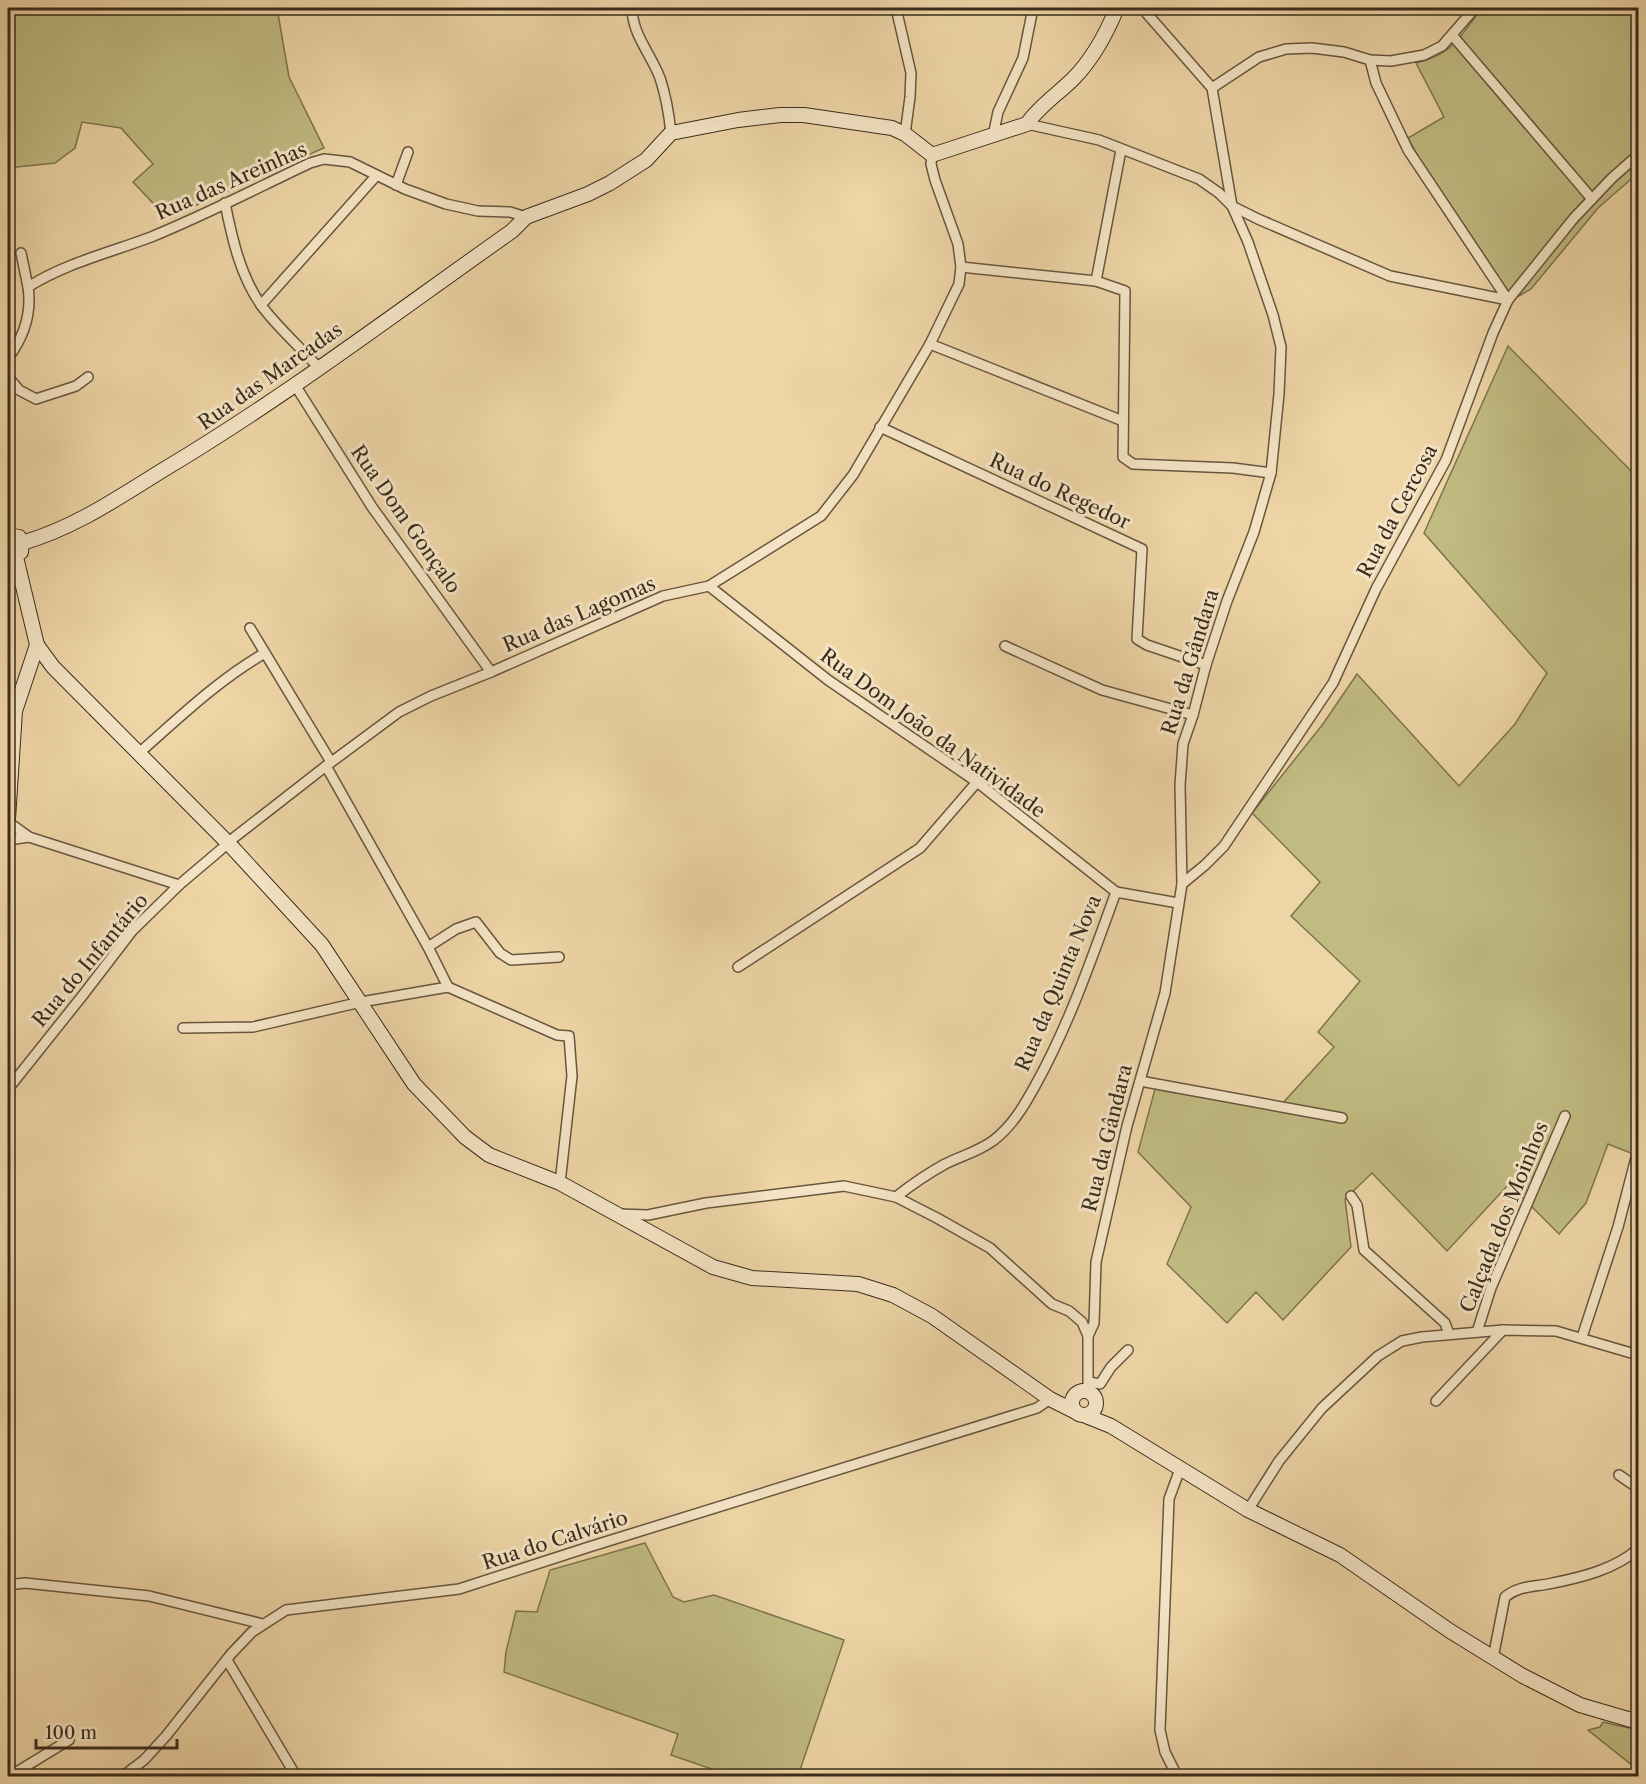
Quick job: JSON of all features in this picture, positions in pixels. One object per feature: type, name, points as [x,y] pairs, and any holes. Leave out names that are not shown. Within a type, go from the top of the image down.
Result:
[{"type":"street","points":[[632,8],[632,18],[637,32],[659,76],[668,106],[671,133]]},
{"type":"street","points":[[896,8],[911,73],[905,134]]},
{"type":"street","points":[[993,136],[998,112],[1023,58],[1033,8]]},
{"type":"street","points":[[526,217],[588,194],[610,183],[646,160],[671,133],[738,120],[780,115],[804,116],[892,128],[905,134],[932,155],[1028,124],[1034,113],[1075,77],[1085,64],[1117,8]]},
{"type":"street","points":[[1142,8],[1212,88],[1232,206],[1390,276],[1508,300]]},
{"type":"street","points":[[1212,88],[1259,57],[1286,49],[1312,48],[1344,52],[1370,60],[1391,61],[1424,55],[1442,46],[1475,8]]},
{"type":"street","points":[[1452,35],[1592,199]]},
{"type":"street","points":[[1370,60],[1376,83],[1408,150],[1508,300]]},
{"type":"street","name":"Rua da Gândara","points":[[1028,124],[1087,136],[1168,166],[1199,180],[1219,193],[1232,206],[1261,278],[1281,348],[1271,472],[1254,532],[1227,601],[1206,665],[1183,744],[1180,785],[1182,884],[1165,993],[1128,1126],[1096,1262],[1094,1323],[1088,1336],[1084,1390]]},
{"type":"street","points":[[1096,281],[1121,150]]},
{"type":"street","points":[[396,185],[408,152]]},
{"type":"street","name":"Rua das Lagomas","points":[[228,843],[328,764],[399,712],[663,596],[709,586],[821,516],[852,475],[930,344],[959,284],[961,267],[958,244],[935,180],[931,164],[932,155]]},
{"type":"street","name":"Rua da Cercosa","points":[[1182,884],[1224,846],[1332,683],[1376,589],[1446,460],[1493,333],[1508,300],[1574,218],[1638,155]]},
{"type":"street","name":"Rua das Areinhas","points":[[28,287],[77,262],[140,241],[310,163],[324,159],[350,162],[396,185],[446,204],[478,211],[510,212],[526,217]]},
{"type":"street","points":[[261,305],[376,176]]},
{"type":"street","points":[[225,203],[231,237],[244,271],[261,305],[318,367]]},
{"type":"street","name":"Rua das Marcadas","points":[[22,543],[67,527],[200,449],[295,385],[512,231],[526,217]]},
{"type":"street","points":[[8,358],[16,347],[28,320],[30,304],[21,253]]},
{"type":"street","points":[[961,267],[1096,281],[1125,291],[1123,457],[1133,464],[1271,472]]},
{"type":"street","points":[[930,344],[1124,421]]},
{"type":"street","points":[[8,377],[19,390],[36,399],[76,386],[88,377]]},
{"type":"street","name":"Rua Dom Gonçalo","points":[[295,385],[372,507],[491,672]]},
{"type":"street","name":"Rua do Regedor","points":[[880,427],[1142,549],[1137,639],[1146,645],[1206,665]]},
{"type":"street","points":[[8,532],[19,537],[22,543],[22,551],[12,558],[37,645],[53,667],[228,843],[322,945],[362,1002],[414,1084],[465,1137],[489,1155],[560,1183],[713,1267],[731,1274],[752,1278],[858,1284],[893,1294],[932,1316],[1050,1400],[1086,1411]]},
{"type":"street","name":"Rua Dom João da Natividade","points":[[709,586],[828,680],[977,782],[1116,892],[1178,903]]},
{"type":"street","points":[[250,628],[328,764],[448,987]]},
{"type":"street","points":[[37,645],[15,711],[8,821],[29,837],[179,885]]},
{"type":"street","points":[[1005,646],[1101,690],[1193,715]]},
{"type":"street","points":[[140,753],[216,685],[235,670],[265,653]]},
{"type":"street","points":[[30,667],[53,667]]},
{"type":"street","points":[[738,968],[920,848],[977,782]]},
{"type":"street","points":[[8,840],[29,837]]},
{"type":"street","name":"Rua do Infantário","points":[[8,1089],[96,980],[132,931],[179,885],[228,843]]},
{"type":"street","name":"Rua da Quinta Nova","points":[[896,1197],[914,1182],[992,1142],[1007,1129],[1048,1062],[1074,1003],[1116,892]]},
{"type":"street","points":[[428,947],[456,929],[476,922],[500,952],[511,960],[560,957]]},
{"type":"street","points":[[183,1028],[253,1027],[362,1002],[448,987],[557,1035],[569,1036],[572,1076],[560,1183]]},
{"type":"street","points":[[1140,1082],[1342,1118]]},
{"type":"street","name":"Calçada dos Moinhos","points":[[1477,1332],[1491,1288],[1565,1116]]},
{"type":"street","points":[[1582,1337],[1618,1227],[1638,1150]]},
{"type":"street","points":[[620,1214],[648,1215],[706,1203],[844,1186],[896,1197],[990,1248],[1052,1304],[1069,1311],[1082,1322],[1088,1336]]},
{"type":"street","points":[[1351,1196],[1357,1205],[1364,1250],[1444,1323],[1449,1334]]},
{"type":"street","points":[[1436,1401],[1503,1330]]},
{"type":"street","points":[[1248,1510],[1279,1461],[1322,1408],[1378,1356],[1402,1341],[1449,1334],[1503,1330],[1556,1331],[1638,1355]]},
{"type":"street","points":[[1050,1400],[1100,1384],[1128,1350]]},
{"type":"street","points":[[1084,1390],[1072,1402],[1248,1510],[1340,1555],[1523,1677],[1580,1705],[1638,1722]]},
{"type":"street","points":[[1084,1390],[1094,1396],[1086,1411]]},
{"type":"street","name":"Rua do Calvário","points":[[123,1776],[144,1760],[166,1736],[252,1632],[286,1610],[459,1589],[589,1546],[1037,1408],[1050,1400]]},
{"type":"street","points":[[1177,1776],[1165,1752],[1160,1730],[1169,1498],[1180,1469]]},
{"type":"street","points":[[1618,1474],[1638,1488]]},
{"type":"street","points":[[1493,1659],[1505,1597],[1511,1592],[1522,1587],[1553,1583],[1604,1570],[1629,1557],[1638,1549]]},
{"type":"street","points":[[8,1585],[25,1583],[149,1596],[263,1624]]},
{"type":"street","points":[[227,1660],[297,1776]]},
{"type":"street","points":[[10,1776],[69,1740]]},
{"type":"shaded area","points":[[8,8],[277,8],[289,77],[324,148],[167,218],[133,182],[153,164],[121,128],[82,122],[75,148],[55,163],[8,168]]},
{"type":"shaded area","points":[[1482,8],[1638,8],[1638,173],[1598,208],[1531,289],[1519,296],[1511,296],[1422,164],[1408,138],[1444,117],[1416,63],[1439,55],[1448,49],[1462,35]]},
{"type":"shaded area","points":[[1508,346],[1638,478],[1638,1156],[1608,1144],[1586,1203],[1559,1234],[1509,1184],[1447,1251],[1372,1173],[1345,1199],[1351,1247],[1283,1320],[1256,1292],[1227,1323],[1167,1264],[1191,1207],[1138,1152],[1155,1089],[1279,1111],[1279,1107],[1334,1047],[1318,1032],[1360,981],[1291,916],[1320,882],[1252,813],[1323,724],[1357,674],[1459,786],[1515,724],[1547,673],[1424,533]]},
{"type":"shaded area","points":[[645,1543],[673,1597],[684,1602],[714,1595],[844,1640],[798,1776],[732,1776],[671,1755],[678,1734],[504,1672],[506,1652],[516,1611],[537,1612],[550,1570]]},
{"type":"shaded area","points":[[1603,1722],[1638,1730],[1638,1770],[1588,1730],[1600,1727]]}]
